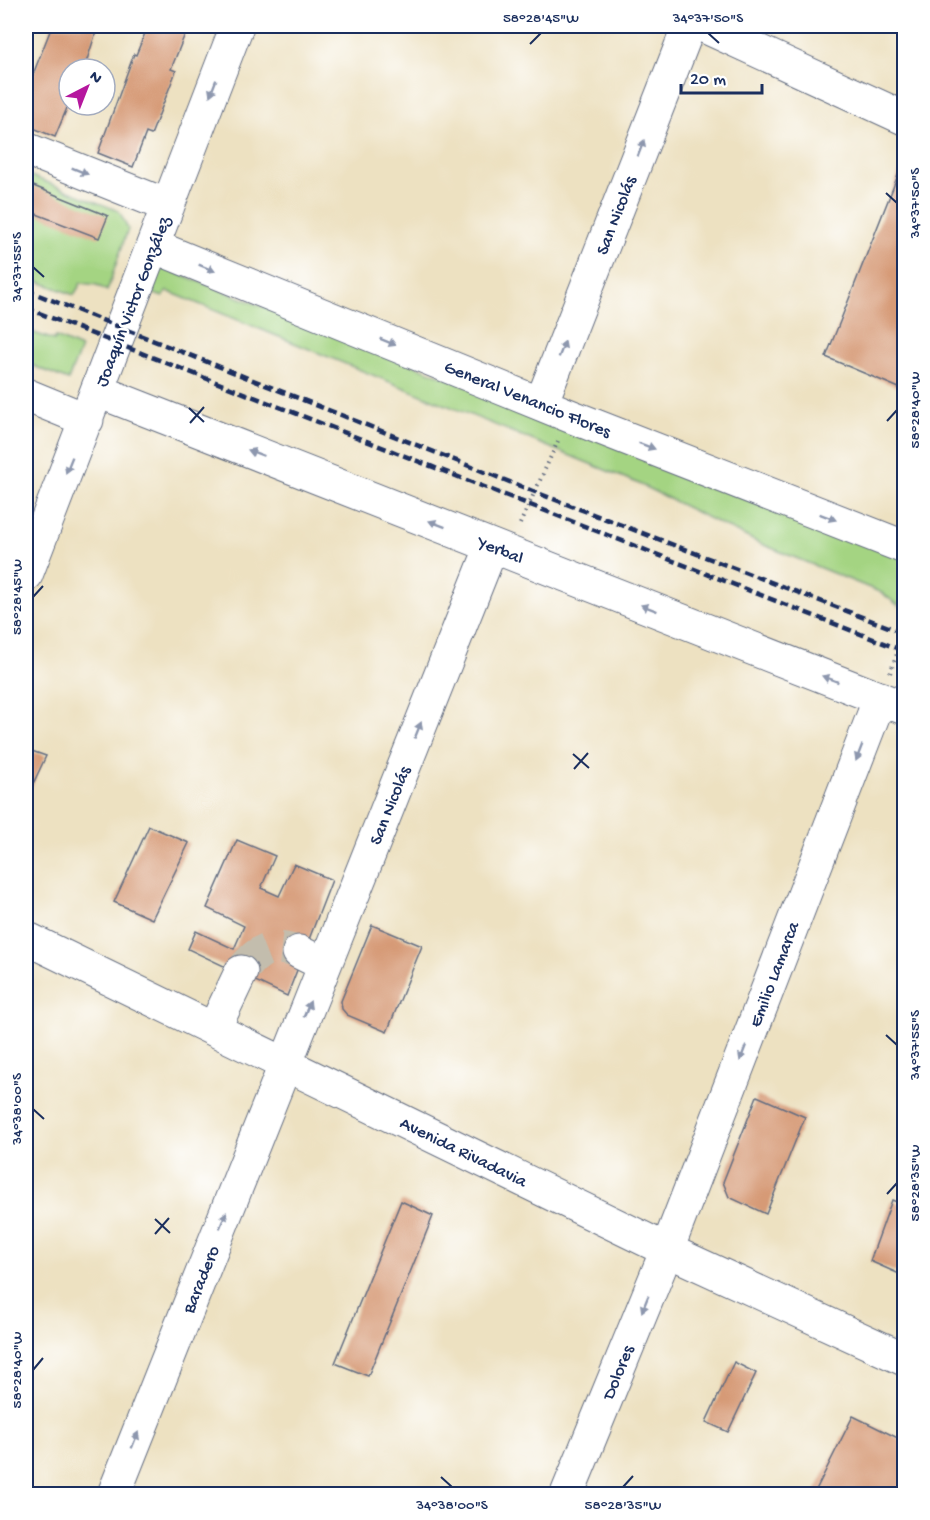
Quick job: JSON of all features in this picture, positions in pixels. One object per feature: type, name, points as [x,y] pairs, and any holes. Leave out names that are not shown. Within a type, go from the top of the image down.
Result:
[{"type":"street","name":"San Nicolás","points":[[555,410],[689,26]]},
{"type":"street","points":[[704,26],[904,118]]},
{"type":"street","name":"Joaquín Victor González","points":[[26,575],[168,206],[229,28]]},
{"type":"street","points":[[26,149],[168,206]]},
{"type":"street","name":"General Venancio Flores","points":[[153,246],[555,410],[904,547]]},
{"type":"street","name":"Yerbal","points":[[26,395],[92,405],[506,551],[892,703]]},
{"type":"street","name":"San Nicolás","points":[[286,1063],[312,958],[506,551]]},
{"type":"street","name":"Emilio Lamarca","points":[[667,1250],[892,703]]},
{"type":"street","name":"Avenida Rivadavia","points":[[26,938],[667,1250],[904,1359]]},
{"type":"street","points":[[214,1029],[241,972]]},
{"type":"street","name":"Baradero","points":[[114,1494],[286,1063]]},
{"type":"street","name":"Dolores","points":[[567,1494],[667,1250]]},
{"type":"path","points":[[506,551],[529,536],[517,531],[555,410]]},
{"type":"path","points":[[892,703],[904,635]]},
{"type":"green space","points":[[26,174],[119,211],[128,229],[107,291],[97,285],[81,283],[74,295],[26,277]]},
{"type":"green space","points":[[164,268],[904,556],[904,591],[899,606],[882,593],[759,543],[637,483],[167,291],[163,297],[152,293],[160,271]]},
{"type":"green space","points":[[26,330],[54,340],[56,337],[81,348],[68,380],[26,363]]},
{"type":"building","points":[[52,26],[98,26],[88,57],[57,57],[57,117],[63,117],[55,137],[26,125],[26,107],[33,89],[28,87]]},
{"type":"building","points":[[148,26],[164,26],[185,34],[171,69],[176,71],[151,135],[146,133],[133,167],[98,153],[111,117],[117,117],[117,101],[134,54],[136,55]]},
{"type":"building","points":[[904,160],[904,390],[826,357]]},
{"type":"building","points":[[26,183],[108,216],[99,238],[26,210]]},
{"type":"building","points":[[26,749],[46,756],[26,799]]},
{"type":"building","points":[[149,826],[189,843],[152,919],[114,902]]},
{"type":"building","points":[[237,840],[275,856],[261,888],[279,896],[294,864],[332,880],[287,996],[188,949],[196,931],[234,949],[244,926],[207,908]]},
{"type":"building","points":[[372,925],[422,946],[387,1032],[347,1015],[342,1009],[341,1001]]},
{"type":"building","points":[[757,1096],[805,1117],[766,1214],[729,1197],[723,1182]]},
{"type":"building","points":[[892,1200],[904,1205],[904,1276],[870,1261]]},
{"type":"building","points":[[401,1201],[433,1216],[368,1376],[335,1363]]},
{"type":"building","points":[[734,1362],[756,1373],[728,1432],[706,1422]]},
{"type":"building","points":[[853,1416],[904,1441],[904,1494],[862,1492],[861,1494],[814,1494]]},
{"type":"tunnel","points":[[241,972],[254,957],[266,950],[280,948],[299,952]]},
{"type":"railway","points":[[26,290],[535,492],[904,633]]},
{"type":"railway","points":[[26,308],[904,651]]}]
